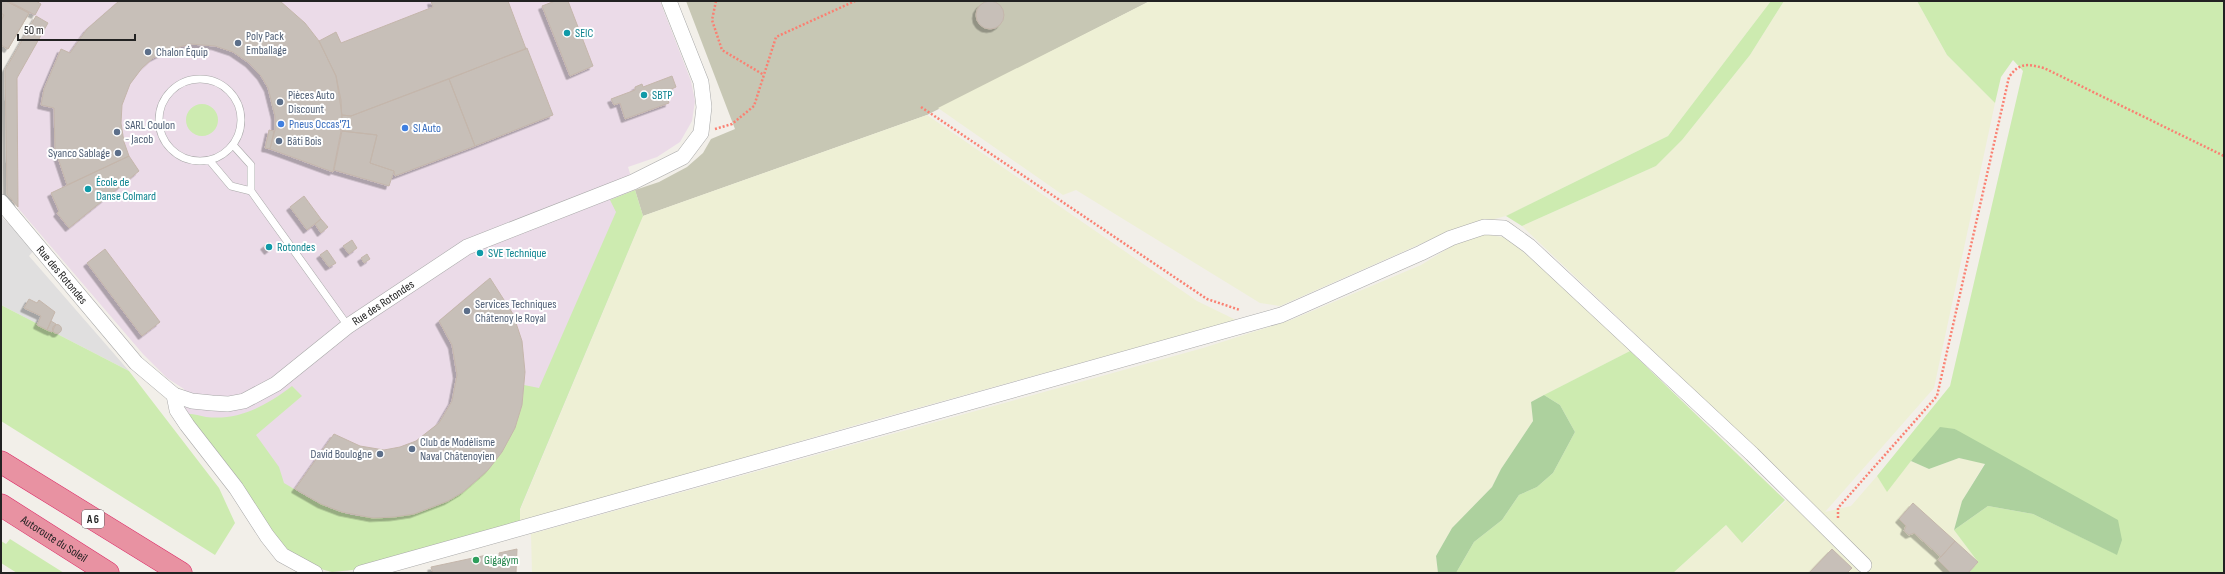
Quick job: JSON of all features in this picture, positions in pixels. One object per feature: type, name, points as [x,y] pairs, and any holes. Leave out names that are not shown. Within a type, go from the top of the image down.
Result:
[{"type":"highway","name":"A 6","points":[[1,462],[181,573]]},
{"type":"highway","name":"Autoroute du Soleil","points":[[1,505],[108,573]]},
{"type":"street","points":[[669,1],[701,82],[704,107],[701,133]]},
{"type":"street","name":"Rue des Rotondes","points":[[1,202],[136,363],[174,395],[192,401],[228,404],[244,401],[276,384],[348,326],[467,247],[633,182],[665,167],[683,157],[701,133]]},
{"type":"street","points":[[361,573],[1281,314],[1421,253],[1451,238],[1484,227],[1504,228],[1529,246],[1752,454],[1864,565]]},
{"type":"street","points":[[174,395],[177,410],[187,425],[217,461],[274,546],[282,555],[315,573]]},
{"type":"lane","points":[[197,79],[211,80],[229,90],[242,114],[241,129],[232,148],[210,161],[196,162],[177,155],[163,138],[159,116],[161,108],[168,95],[175,88],[197,79]]},
{"type":"lane","points":[[233,145],[252,165],[250,191]]},
{"type":"lane","points":[[210,161],[231,186],[250,191],[348,326]]},
{"type":"path","points":[[716,1],[712,20],[722,50],[764,75]]},
{"type":"path","points":[[701,133],[732,124],[754,106],[776,37],[855,1]]},
{"type":"path","points":[[1838,539],[1838,508],[1937,396],[2009,77],[2016,68],[2027,64],[2044,68],[2224,156]]},
{"type":"path","points":[[921,107],[1207,299],[1246,312]]},
{"type":"shaded area","points":[[6,1],[660,1],[691,81],[695,101],[692,121],[680,142],[657,157],[628,167],[643,216],[520,509],[347,571],[332,572],[317,568],[277,538],[232,471],[185,414],[184,389],[167,378],[143,354],[18,208],[17,78],[48,23]]},
{"type":"shaded area","points":[[686,1],[1150,1],[927,115],[643,216],[635,190],[659,182],[687,167],[703,153],[711,139],[735,129]]},
{"type":"shaded area","points":[[1150,1],[1771,1],[1668,136],[1506,216],[1452,230],[1280,306],[1260,303],[1076,190],[1063,195],[938,108]]},
{"type":"shaded area","points":[[1784,1],[1917,1],[1947,55],[1995,103],[1934,388],[1825,512],[1851,506],[1877,476],[1887,491],[1911,461],[1929,469],[1959,458],[1985,463],[1962,501],[1954,530],[1978,562],[1968,573],[1673,573],[1726,525],[1743,543],[1798,489],[1522,226],[1656,166],[1682,140],[1750,55]]},
{"type":"shaded area","points":[[927,115],[1197,301],[1236,320],[859,424],[520,523],[520,510],[643,216]]},
{"type":"shaded area","points":[[1,216],[34,250],[29,256],[129,371],[1,305]]},
{"type":"shaded area","points":[[1483,234],[1508,238],[1598,319],[1630,351],[1531,402],[1533,421],[1501,469],[1492,487],[1452,528],[1436,556],[1438,573],[532,573],[531,534],[1203,348],[1291,320],[1421,265],[1452,246]]},
{"type":"green space","points":[[1771,1],[1784,1],[1750,55],[1682,140],[1656,166],[1522,226],[1506,216],[1668,136]]},
{"type":"green space","points":[[1917,1],[2224,1],[2224,573],[1969,573],[1978,562],[1954,530],[1988,506],[2033,514],[2116,554],[1955,429],[1911,461],[1887,492],[1877,476],[1950,386],[2023,71],[2013,60],[2001,77],[1995,103],[1947,55]]},
{"type":"green space","points":[[199,104],[205,104],[215,111],[218,120],[217,126],[211,133],[205,136],[199,136],[189,129],[186,123],[186,117],[193,107]]},
{"type":"green space","points":[[635,190],[643,216],[520,509],[520,523],[362,569],[332,572],[317,568],[287,552],[232,471],[185,414],[218,418],[242,414],[263,405],[292,386],[302,396],[256,435],[279,467],[284,483],[311,499],[338,511],[358,516],[389,517],[418,512],[446,502],[470,486],[491,466],[507,442],[518,415],[524,385],[539,388],[616,212],[610,200]]},
{"type":"green space","points":[[1,305],[129,371],[219,488],[235,523],[215,555],[1,421]]},
{"type":"green space","points":[[1630,351],[1785,500],[1742,543],[1726,525],[1673,573],[1456,573],[1474,542],[1502,520],[1519,495],[1537,487],[1553,473],[1575,432],[1560,405],[1544,395]]},
{"type":"green space","points":[[1544,395],[1560,405],[1575,432],[1553,473],[1537,487],[1519,495],[1502,520],[1474,542],[1456,573],[1438,573],[1436,556],[1452,528],[1492,487],[1501,469],[1533,421],[1531,402]]},
{"type":"green space","points":[[1940,427],[1955,429],[2118,520],[2122,540],[2117,555],[2033,514],[1988,506],[1954,530],[1962,501],[1985,464],[1959,458],[1929,469],[1911,461]]},
{"type":"green space","points":[[10,539],[64,573],[17,573],[1,563],[1,541],[6,544]]},
{"type":"building","points":[[1,1],[6,1],[29,13],[8,49],[1,45],[1,21],[4,15],[1,13]]},
{"type":"building","points":[[1,1],[6,1],[29,13],[8,49],[1,45]]},
{"type":"building","points":[[8,1],[36,1],[41,4],[35,15]]},
{"type":"building","points":[[119,1],[280,1],[305,23],[319,41],[336,76],[341,100],[342,126],[333,172],[270,149],[275,130],[275,116],[268,88],[261,76],[249,63],[233,52],[215,46],[191,44],[171,49],[153,58],[142,68],[130,84],[122,105],[121,123],[124,142],[129,156],[67,185],[55,149],[54,108],[41,105],[44,89],[61,49],[70,53],[87,29]]},
{"type":"building","points":[[431,1],[508,1],[526,49],[351,116],[342,115],[336,76],[319,41],[336,32],[341,43],[433,7]]},
{"type":"building","name":"SEIC","points":[[555,1],[568,1],[593,66],[570,76],[542,6]]},
{"type":"building","points":[[990,1],[1000,5],[1004,15],[1000,25],[990,29],[980,25],[976,15],[980,5]]},
{"type":"building","points":[[36,16],[48,23],[17,78],[18,207],[7,194],[5,70]]},
{"type":"building","points":[[527,48],[553,115],[475,146],[449,79]]},
{"type":"building","name":"SBTP","points":[[672,76],[676,87],[665,92],[669,103],[625,119],[620,103],[614,105],[611,99],[635,90],[635,87],[642,84],[643,87]]},
{"type":"building","name":"Sl Auto","points":[[449,79],[475,146],[395,176],[394,171],[370,163],[377,135],[342,131],[342,115],[351,116]]},
{"type":"building","points":[[269,130],[274,131],[270,149],[265,148]]},
{"type":"building","points":[[342,131],[377,135],[370,163],[394,171],[389,186],[334,170]]},
{"type":"building","name":"École de Danse Colmard","points":[[129,156],[139,171],[69,228],[57,213],[59,211],[51,193]]},
{"type":"building","points":[[304,196],[321,219],[307,230],[290,207]]},
{"type":"building","points":[[321,219],[328,227],[321,233],[315,224]]},
{"type":"building","points":[[352,240],[357,248],[349,254],[343,246]]},
{"type":"building","name":"Rotondes","points":[[269,242],[273,247],[268,251],[264,246]]},
{"type":"building","points":[[105,249],[160,322],[142,336],[87,263]]},
{"type":"building","points":[[327,250],[336,263],[329,267],[320,255]]},
{"type":"building","points":[[367,254],[370,259],[364,263],[361,258]]},
{"type":"building","points":[[490,278],[513,314],[522,341],[525,372],[522,405],[515,428],[502,452],[488,470],[463,492],[448,501],[414,514],[394,517],[373,518],[342,512],[321,504],[295,489],[334,434],[360,446],[384,450],[400,447],[416,441],[439,423],[452,401],[457,375],[452,345],[439,321]]},
{"type":"building","points":[[29,299],[37,303],[39,300],[55,312],[47,330],[37,325],[41,316],[24,308]]},
{"type":"building","points":[[51,321],[56,324],[52,332],[47,330]]},
{"type":"building","points":[[57,324],[62,329],[57,334],[52,329]]},
{"type":"building","points":[[1913,503],[1955,541],[1941,557],[1914,533],[1909,535],[1904,531],[1906,526],[1899,519]]},
{"type":"building","points":[[1955,541],[1978,562],[1968,573],[1951,573],[1938,560]]},
{"type":"building","name":"Gigagym","points":[[517,549],[516,573],[433,573],[431,567],[487,555],[489,568],[501,565],[499,553]]},
{"type":"building","points":[[1832,549],[1852,568],[1847,573],[1809,573]]},
{"type":"place","name":"SEIC","points":[[567,33]]},
{"type":"place","name":"Poly Pack Emballage","points":[[238,43]]},
{"type":"place","name":"Chalon Équip","points":[[148,52]]},
{"type":"place","name":"SBTP","points":[[644,95]]},
{"type":"place","name":"Pièces Auto Discount","points":[[280,102]]},
{"type":"place","name":"Pneus Occas'71","points":[[281,124]]},
{"type":"place","name":"Sl Auto","points":[[405,128]]},
{"type":"place","name":"SARL Coulon - Jacob","points":[[117,132]]},
{"type":"place","name":"Bâti Bois","points":[[279,141]]},
{"type":"place","name":"Syanco Sablage","points":[[118,153]]},
{"type":"place","name":"École de Danse Colmard","points":[[88,189]]},
{"type":"place","name":"Rotondes","points":[[269,247]]},
{"type":"place","name":"SVE Technique","points":[[480,253]]},
{"type":"place","name":"Services Techniques Châtenoy le Royal","points":[[467,311]]},
{"type":"place","name":"Club de Modélisme Naval Châtenoyien","points":[[412,449]]},
{"type":"place","name":"David Boulogne","points":[[380,454]]},
{"type":"place","name":"Gigagym","points":[[476,560]]}]
